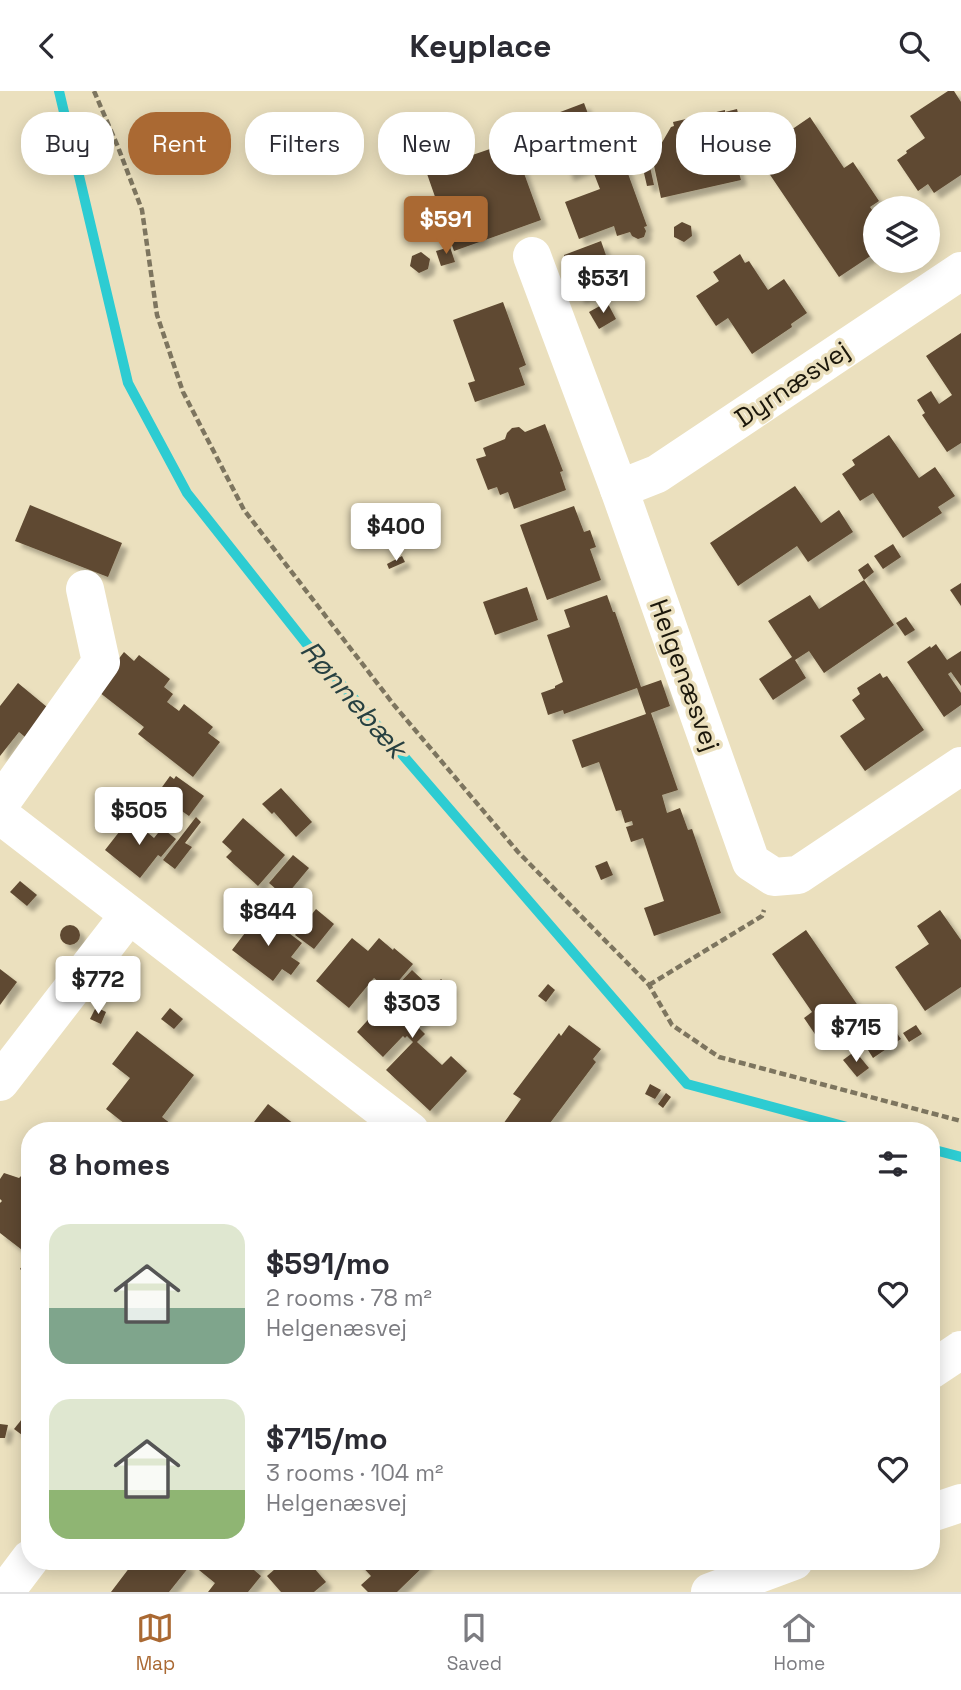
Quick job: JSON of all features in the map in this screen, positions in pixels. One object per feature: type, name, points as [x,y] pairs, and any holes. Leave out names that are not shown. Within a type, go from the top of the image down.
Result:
[{"type":"street","name":"Helgenæsvej","points":[[532,256],[619,489],[751,862],[774,877],[778,876]]},
{"type":"street","name":"Dyrnæsvej","points":[[619,489],[657,474],[961,271]]},
{"type":"street","points":[[0,804],[101,662],[85,589]]},
{"type":"street","points":[[778,876],[798,875],[961,766]]},
{"type":"street","points":[[0,815],[129,915],[369,1118]]},
{"type":"street","points":[[0,1082],[129,915]]},
{"type":"street","points":[[940,1364],[961,1350]]},
{"type":"street","points":[[940,1510],[961,1503]]},
{"type":"street","points":[[5,1592],[22,1570]]},
{"type":"street","points":[[710,1592],[770,1570]]},
{"type":"path","points":[[94,91],[142,210],[157,315],[183,392],[244,510],[394,705],[518,852],[649,985],[672,1025],[719,1057],[961,1121]]},
{"type":"path","points":[[649,985],[762,916],[778,876]]},
{"type":"building","points":[[948,91],[954,91],[961,102],[961,175],[934,193],[928,184],[918,191],[897,160],[925,138],[910,116]]},
{"type":"building","points":[[584,103],[587,112],[560,112]]},
{"type":"building","points":[[810,117],[844,168],[853,162],[876,196],[863,196],[863,261],[839,277],[770,175],[796,175],[796,127]]},
{"type":"building","points":[[676,121],[676,175],[740,175],[741,180],[661,198],[656,175],[662,175],[662,142],[674,126],[673,122]]},
{"type":"building","points":[[489,149],[489,175],[525,175],[541,220],[454,251],[427,175],[475,175],[475,154]]},
{"type":"building","points":[[595,175],[628,175],[647,226],[644,227],[644,237],[638,239],[630,232],[617,236],[614,226],[579,239],[565,202],[600,189]]},
{"type":"building","points":[[644,175],[652,175],[654,185],[647,186]]},
{"type":"building","points":[[682,222],[691,226],[692,236],[684,242],[674,237],[674,227]]},
{"type":"building","points":[[601,241],[616,284],[579,298],[564,255]]},
{"type":"building","points":[[450,247],[455,262],[441,266],[436,251]]},
{"type":"building","points":[[421,252],[430,259],[428,269],[419,273],[410,266],[412,256]]},
{"type":"building","points":[[740,254],[745,263],[749,261],[768,290],[784,279],[807,313],[791,324],[792,327],[752,354],[728,318],[716,326],[696,296],[719,281],[713,272]]},
{"type":"building","points":[[503,302],[526,365],[519,368],[525,385],[475,402],[468,383],[475,381],[453,320]]},
{"type":"building","points":[[607,302],[616,319],[599,329],[589,312]]},
{"type":"building","points":[[961,333],[961,443],[947,452],[922,415],[925,413],[917,400],[931,391],[939,404],[952,395],[926,356]]},
{"type":"building","points":[[545,424],[563,471],[560,472],[566,490],[514,509],[508,492],[500,495],[497,487],[488,490],[476,459],[486,456],[483,448],[505,439],[512,428],[519,427],[525,432]]},
{"type":"building","points":[[889,435],[919,478],[935,467],[955,496],[938,507],[942,513],[903,538],[873,493],[860,501],[842,474],[855,465],[852,460]]},
{"type":"building","points":[[795,486],[821,523],[839,510],[853,532],[808,562],[797,546],[738,586],[710,543]]},
{"type":"building","points":[[30,505],[122,543],[108,577],[15,541]]},
{"type":"building","points":[[574,506],[584,532],[590,530],[596,547],[590,549],[601,580],[547,600],[520,525]]},
{"type":"building","points":[[893,544],[901,557],[883,569],[874,556]]},
{"type":"building","points":[[402,556],[405,562],[389,569],[387,564]]},
{"type":"building","points":[[868,563],[874,572],[864,580],[858,570]]},
{"type":"building","points":[[864,580],[894,625],[824,673],[809,651],[795,660],[806,678],[773,700],[759,679],[792,657],[768,621],[810,595],[819,609]]},
{"type":"building","points":[[961,583],[961,606],[950,590]]},
{"type":"building","points":[[527,587],[538,620],[495,635],[483,602]]},
{"type":"building","points":[[607,595],[641,687],[661,680],[670,706],[651,713],[678,790],[662,795],[667,813],[680,808],[688,830],[692,829],[721,913],[654,936],[644,908],[664,901],[643,838],[631,842],[626,827],[633,825],[632,821],[625,823],[621,810],[616,811],[599,762],[582,768],[572,740],[646,714],[637,688],[564,714],[563,710],[548,715],[541,693],[563,682],[547,635],[570,627],[564,610]]},
{"type":"building","points":[[906,617],[915,630],[905,636],[896,623]]},
{"type":"building","points":[[936,644],[947,660],[961,651],[961,686],[951,672],[948,674],[961,693],[961,705],[944,717],[907,662]]},
{"type":"building","points":[[124,652],[134,661],[139,655],[170,679],[164,687],[173,694],[167,702],[179,711],[184,704],[213,727],[208,733],[220,742],[193,777],[138,734],[144,727],[95,689]]},
{"type":"building","points":[[880,673],[883,678],[887,676],[924,730],[865,771],[840,736],[865,719],[852,700],[860,694],[857,688]]},
{"type":"building","points":[[18,683],[53,712],[30,741],[19,732],[0,756],[0,706]]},
{"type":"building","points":[[170,776],[174,779],[176,776],[204,796],[189,816],[157,794]]},
{"type":"building","points":[[281,788],[312,822],[296,837],[274,812],[272,814],[262,804]]},
{"type":"building","points":[[112,791],[128,804],[111,824],[95,811]]},
{"type":"building","points":[[196,817],[201,822],[185,843],[192,847],[175,869],[163,860]]},
{"type":"building","points":[[130,818],[154,838],[162,828],[176,839],[161,857],[158,855],[140,878],[105,850]]},
{"type":"building","points":[[243,818],[285,855],[258,886],[226,857],[232,851],[222,842]]},
{"type":"building","points":[[293,855],[309,868],[285,897],[269,883]]},
{"type":"building","points":[[607,861],[613,875],[601,880],[595,866]]},
{"type":"building","points":[[20,881],[37,895],[27,906],[10,892]]},
{"type":"building","points":[[316,909],[334,924],[314,949],[295,935]]},
{"type":"building","points":[[940,910],[961,940],[961,987],[925,1011],[895,967],[929,944],[917,926]]},
{"type":"building","points":[[261,912],[302,943],[291,957],[300,963],[291,975],[282,969],[273,981],[232,950]]},
{"type":"building","points":[[70,925],[77,928],[80,935],[77,942],[70,945],[63,942],[60,935],[63,928]]},
{"type":"building","points":[[806,930],[863,1013],[876,1004],[901,1039],[873,1058],[868,1050],[875,1045],[857,1017],[819,1040],[804,1018],[812,1012],[772,954]]},
{"type":"building","points":[[352,938],[368,951],[379,938],[413,964],[390,991],[374,978],[349,1008],[316,981]]},
{"type":"building","points":[[0,969],[17,982],[0,1005]]},
{"type":"building","points":[[412,970],[432,989],[441,979],[450,988],[417,1026],[425,1034],[417,1042],[442,1065],[451,1056],[467,1071],[430,1111],[386,1070],[413,1042],[403,1036],[383,1057],[357,1032]]},
{"type":"building","points":[[548,984],[555,990],[546,1002],[538,996]]},
{"type":"building","points":[[96,1007],[106,1012],[101,1024],[90,1019]]},
{"type":"building","points":[[170,1008],[183,1019],[174,1029],[161,1019]]},
{"type":"building","points":[[569,1025],[601,1049],[593,1059],[596,1062],[551,1122],[504,1122],[521,1099],[513,1094],[559,1033],[561,1036]]},
{"type":"building","points":[[916,1025],[922,1034],[909,1042],[903,1033]]},
{"type":"building","points":[[137,1031],[194,1075],[162,1117],[168,1122],[123,1122],[106,1109],[130,1078],[112,1064]]},
{"type":"building","points":[[855,1051],[869,1068],[857,1077],[843,1060]]},
{"type":"building","points":[[650,1084],[661,1090],[655,1099],[645,1094]]},
{"type":"building","points":[[666,1093],[671,1097],[663,1108],[658,1104]]},
{"type":"building","points":[[268,1104],[291,1122],[254,1122]]},
{"type":"building","points":[[4,1173],[19,1178],[21,1176],[21,1249],[0,1233],[0,1179]]},
{"type":"building","points":[[21,1420],[21,1434],[14,1429]]},
{"type":"building","points":[[0,1424],[8,1425],[5,1438],[0,1438]]},
{"type":"building","points":[[128,1570],[187,1570],[169,1592],[111,1592]]},
{"type":"building","points":[[199,1570],[254,1570],[261,1576],[248,1592],[208,1592],[215,1583]]},
{"type":"building","points":[[274,1570],[316,1570],[326,1582],[314,1592],[281,1592],[267,1576]]},
{"type":"building","points":[[365,1570],[420,1570],[397,1592],[368,1592],[361,1585],[371,1576]]},
{"type":"waterway","name":"Rønnebæk","points":[[59,91],[128,383],[187,493],[305,642],[687,1084],[828,1122]]},
{"type":"waterway","name":"Rønnebæk","points":[[940,1151],[961,1157]]}]
